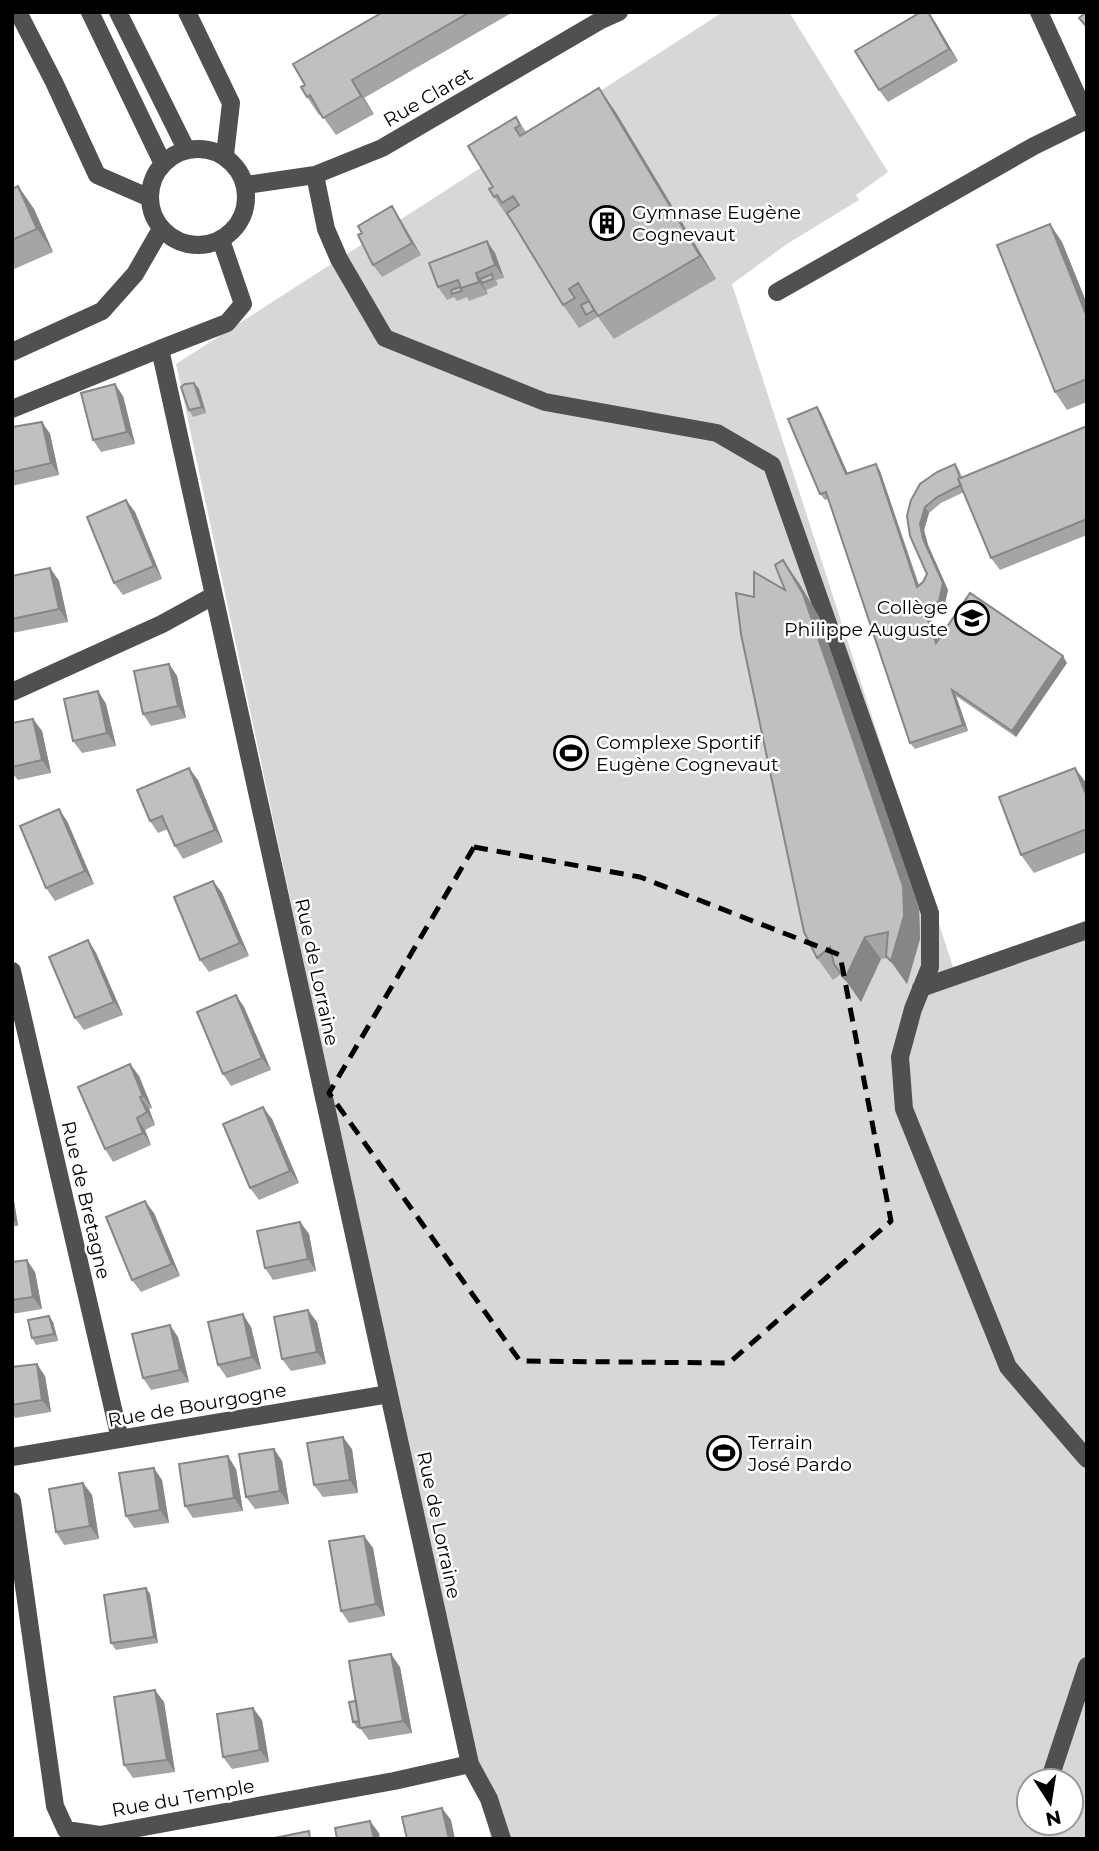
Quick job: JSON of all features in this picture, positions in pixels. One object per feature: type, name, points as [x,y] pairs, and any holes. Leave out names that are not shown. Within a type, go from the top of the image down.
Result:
[{"type":"street","points":[[18,12],[97,175],[149,198]]},
{"type":"street","points":[[90,12],[163,164]]},
{"type":"street","points":[[118,12],[186,149]]},
{"type":"street","points":[[187,12],[231,103],[225,155]]},
{"type":"street","name":"Rue Claret","points":[[246,184],[314,175],[382,149],[619,12]]},
{"type":"street","points":[[777,292],[1034,146],[1087,119],[1039,12]]},
{"type":"street","points":[[186,149],[206,149],[225,155],[235,165],[246,184],[246,206],[237,226],[221,240],[200,246],[178,242],[161,229],[150,210],[149,198],[153,179],[163,164],[175,153],[186,149]]},
{"type":"street","points":[[314,175],[326,229],[339,259],[385,338],[545,402],[717,433],[772,465],[930,913],[930,967],[913,1009],[900,1057],[904,1110],[1008,1367],[1087,1459]]},
{"type":"street","points":[[12,352],[102,311],[135,274],[161,229]]},
{"type":"street","points":[[12,410],[227,323],[243,304],[221,240]]},
{"type":"street","name":"Rue de Lorraine","points":[[160,349],[470,1764],[489,1799],[502,1839]]},
{"type":"street","points":[[12,692],[162,624],[213,596]]},
{"type":"street","points":[[921,988],[1087,930]]},
{"type":"street","name":"Rue de Bretagne","points":[[12,971],[120,1439]]},
{"type":"street","name":"Rue de Bourgogne","points":[[12,1457],[389,1394]]},
{"type":"street","name":"Rue du Temple","points":[[12,1500],[55,1806],[66,1830],[100,1835],[394,1781],[470,1764]]},
{"type":"street","points":[[1054,1767],[1087,1666]]},
{"type":"highlighted area","points":[[474,847],[640,877],[840,955],[891,1221],[729,1363],[520,1361],[329,1093]]},
{"type":"shaded area","name":"Complexe Sportif Eugène Cognevaut","points":[[723,12],[789,12],[888,172],[856,195],[859,200],[787,244],[732,284],[954,970],[1087,930],[1087,1839],[491,1839],[176,364]]},
{"type":"building","points":[[383,12],[470,12],[352,80],[361,96],[323,118],[310,95],[307,97],[301,87],[305,85],[293,64]]},
{"type":"building","points":[[921,12],[928,12],[949,49],[879,90],[855,51]]},
{"type":"building","points":[[1087,12],[1087,27],[1079,18]]},
{"type":"building","name":"Gymnase Eugène Cognevaut","points":[[599,88],[700,256],[598,316],[578,283],[569,289],[575,298],[563,305],[507,213],[519,205],[513,196],[502,203],[497,195],[494,197],[489,189],[493,187],[468,146],[516,117],[520,125],[515,128],[520,136]]},
{"type":"building","points":[[18,186],[37,229],[12,240],[12,189]]},
{"type":"building","points":[[392,206],[412,243],[373,265],[358,235],[362,233],[358,226]]},
{"type":"building","points":[[1050,224],[1087,317],[1087,379],[1055,392],[997,245]]},
{"type":"building","points":[[487,241],[495,265],[476,273],[479,282],[461,288],[458,280],[438,287],[429,263]]},
{"type":"building","points":[[492,274],[493,279],[482,283],[480,279]]},
{"type":"building","points":[[460,287],[462,291],[452,294],[451,290]]},
{"type":"building","points":[[589,301],[594,310],[586,315],[581,305]]},
{"type":"building","points":[[194,383],[202,407],[189,410],[181,387]]},
{"type":"building","points":[[115,384],[127,432],[93,440],[81,393]]},
{"type":"building","points":[[817,407],[846,474],[876,464],[917,587],[927,574],[910,536],[907,516],[911,500],[920,484],[955,464],[961,485],[937,497],[925,507],[920,524],[923,539],[943,583],[939,601],[925,611],[936,643],[970,593],[1063,656],[1012,731],[952,690],[963,725],[910,743],[826,492],[820,494],[788,419]]},
{"type":"building","points":[[42,422],[51,463],[12,472],[12,427]]},
{"type":"building","points":[[1087,426],[1087,519],[991,558],[958,479]]},
{"type":"building","points":[[126,500],[154,566],[114,583],[87,517]]},
{"type":"building","points":[[783,560],[803,594],[903,886],[904,916],[891,961],[886,956],[888,932],[865,937],[845,979],[834,964],[830,947],[817,958],[804,932],[741,634],[736,593],[754,597],[754,572],[785,590],[775,565]]},
{"type":"building","points":[[50,568],[59,609],[12,619],[12,576]]},
{"type":"building","points":[[169,664],[178,706],[143,714],[134,671]]},
{"type":"building","points":[[98,691],[107,733],[73,741],[64,699]]},
{"type":"building","points":[[33,719],[42,760],[12,767],[12,723]]},
{"type":"building","points":[[189,768],[215,830],[175,846],[162,816],[150,821],[137,790]]},
{"type":"building","points":[[1075,768],[1087,796],[1087,829],[1021,855],[999,797]]},
{"type":"building","points":[[59,809],[85,871],[46,888],[20,826]]},
{"type":"building","points":[[213,881],[240,943],[200,960],[174,897]]},
{"type":"building","points":[[88,940],[114,1002],[75,1018],[49,957]]},
{"type":"building","points":[[236,995],[262,1058],[223,1074],[197,1012]]},
{"type":"building","points":[[130,1064],[147,1112],[137,1118],[143,1133],[105,1149],[78,1087]]},
{"type":"building","points":[[263,1107],[290,1171],[250,1188],[223,1124]]},
{"type":"building","points":[[145,1201],[172,1264],[132,1280],[106,1217]]},
{"type":"building","points":[[300,1222],[308,1259],[265,1268],[257,1231]]},
{"type":"building","points":[[27,1260],[33,1297],[12,1300],[12,1262]]},
{"type":"building","points":[[308,1310],[317,1352],[282,1359],[274,1317]]},
{"type":"building","points":[[243,1314],[252,1357],[218,1365],[208,1322]]},
{"type":"building","points":[[49,1316],[54,1334],[32,1338],[28,1320]]},
{"type":"building","points":[[170,1325],[180,1370],[143,1378],[132,1334]]},
{"type":"building","points":[[37,1364],[42,1400],[12,1405],[12,1367]]},
{"type":"building","points":[[343,1437],[350,1480],[314,1485],[307,1443]]},
{"type":"building","points":[[274,1449],[280,1491],[246,1497],[239,1454]]},
{"type":"building","points":[[228,1456],[234,1498],[185,1506],[179,1464]]},
{"type":"building","points":[[154,1468],[160,1510],[126,1516],[119,1473]]},
{"type":"building","points":[[83,1483],[90,1526],[56,1532],[49,1489]]},
{"type":"building","points":[[364,1536],[376,1604],[341,1611],[329,1541]]},
{"type":"building","points":[[146,1588],[154,1637],[111,1643],[104,1595]]},
{"type":"building","points":[[391,1654],[403,1721],[360,1728],[349,1661]]},
{"type":"building","points":[[155,1690],[167,1760],[124,1765],[114,1697]]},
{"type":"building","points":[[356,1701],[359,1721],[353,1722],[349,1702]]},
{"type":"building","points":[[253,1708],[260,1750],[223,1757],[217,1714]]},
{"type":"building","points":[[442,1808],[449,1839],[407,1839],[402,1817]]},
{"type":"building","points":[[370,1821],[374,1839],[337,1839],[335,1828]]},
{"type":"building","points":[[309,1831],[310,1839],[274,1839],[274,1838]]},
{"type":"place","name":"Gymnase Eugène Cognevaut","points":[[607,223]]},
{"type":"place","name":"Collège Philippe Auguste","points":[[972,618]]},
{"type":"place","name":"Complexe Sportif Eugène Cognevaut","points":[[571,753]]},
{"type":"place","name":"Terrain José Pardo","points":[[724,1453]]}]
